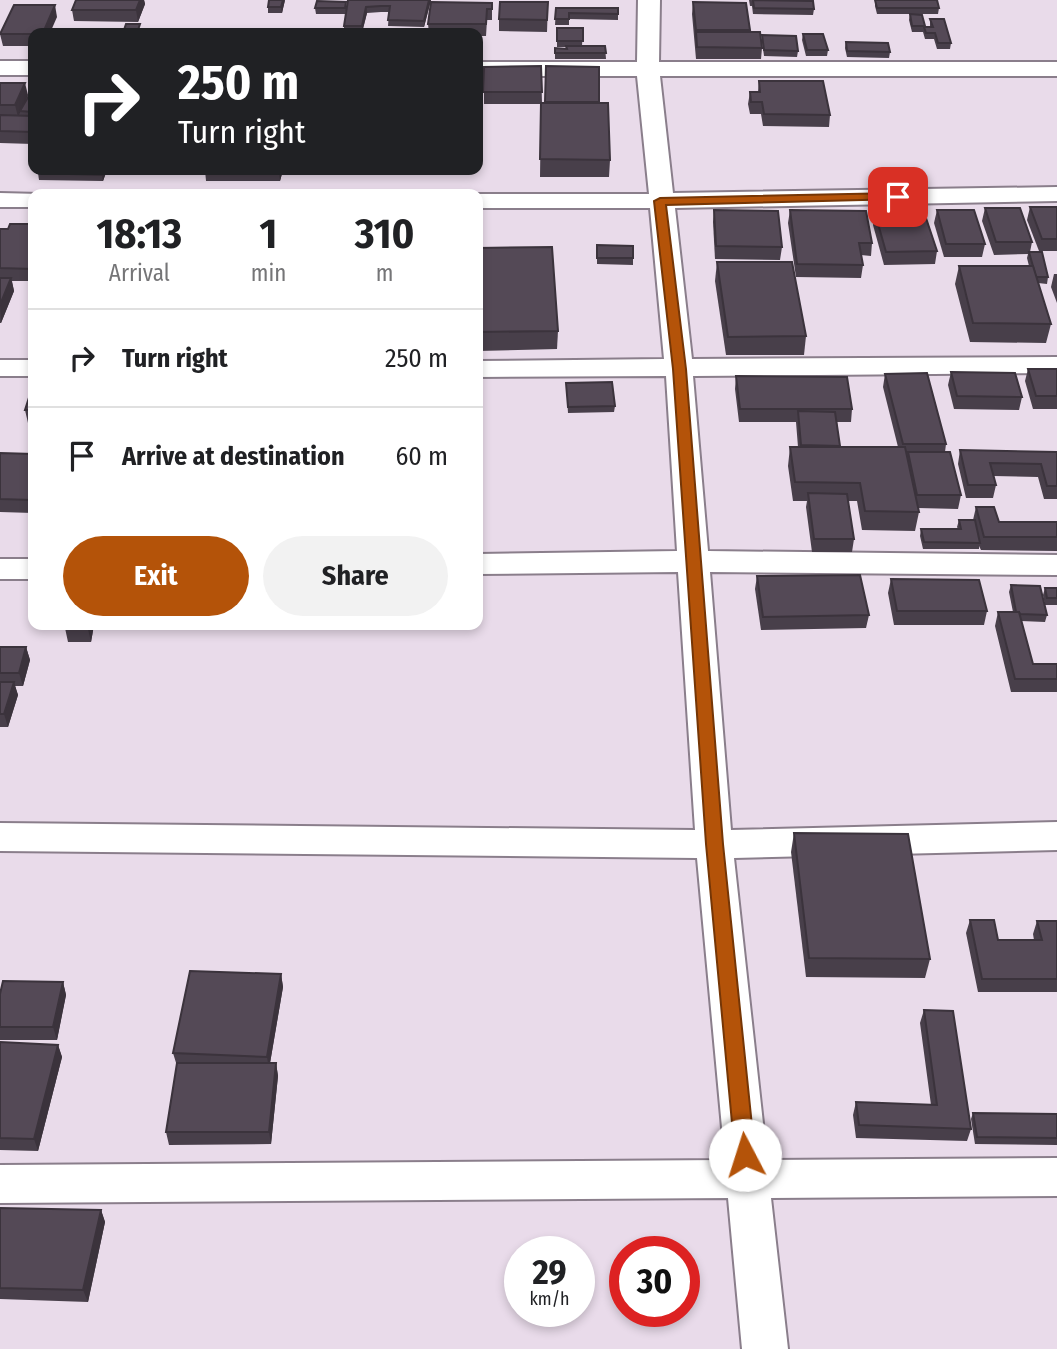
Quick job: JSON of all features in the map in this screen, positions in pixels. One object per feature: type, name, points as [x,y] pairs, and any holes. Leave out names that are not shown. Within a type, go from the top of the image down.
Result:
[{"type":"street","points":[[649,0],[648,69],[679,369],[714,844],[765,1349]]},
{"type":"street","points":[[0,68],[28,68]]},
{"type":"street","points":[[483,69],[1057,69]]},
{"type":"street","points":[[483,201],[660,201],[1057,194]]},
{"type":"street","points":[[0,200],[28,200]]},
{"type":"street","points":[[483,369],[1057,365]]},
{"type":"street","points":[[0,368],[28,368]]},
{"type":"street","points":[[483,564],[695,561],[1057,565]]},
{"type":"street","points":[[0,569],[28,569]]},
{"type":"street","points":[[0,837],[714,844],[1057,836]]},
{"type":"street","points":[[0,1184],[1057,1177]]},
{"type":"building","points":[[76,0],[140,0],[136,10],[72,10]]},
{"type":"building","points":[[269,0],[283,0],[281,7],[268,7]]},
{"type":"building","points":[[348,0],[429,0],[424,21],[388,20],[390,6],[381,6],[366,7],[362,26],[344,26]]},
{"type":"building","points":[[753,0],[813,1],[814,9],[754,8]]},
{"type":"building","points":[[875,0],[937,0],[939,8],[877,8]]},
{"type":"building","points":[[317,1],[346,2],[345,8],[315,8]]},
{"type":"building","points":[[431,2],[492,3],[492,9],[487,9],[486,24],[428,24]]},
{"type":"building","points":[[500,2],[548,2],[547,20],[499,19]]},
{"type":"building","points":[[693,2],[746,3],[750,30],[696,30]]},
{"type":"building","points":[[14,5],[55,5],[45,28],[28,28],[28,34],[0,34]]},
{"type":"building","points":[[556,8],[618,8],[618,14],[569,13],[569,19],[555,19]]},
{"type":"building","points":[[910,14],[922,15],[925,26],[912,26]]},
{"type":"building","points":[[930,19],[944,19],[951,43],[938,43],[935,33],[926,33],[924,27],[933,27]]},
{"type":"building","points":[[126,24],[140,24],[139,28],[125,28]]},
{"type":"building","points":[[557,28],[583,28],[583,41],[557,41]]},
{"type":"building","points":[[696,32],[760,32],[762,48],[697,47]]},
{"type":"building","points":[[803,34],[823,34],[828,50],[807,50]]},
{"type":"building","points":[[762,35],[796,36],[798,51],[764,50]]},
{"type":"building","points":[[846,42],[888,43],[890,52],[847,51]]},
{"type":"building","points":[[566,46],[605,46],[606,53],[555,53],[555,48],[567,49]]},
{"type":"building","points":[[541,66],[542,92],[483,92],[484,67]]},
{"type":"building","points":[[546,66],[599,67],[599,102],[545,102]]},
{"type":"building","points":[[759,81],[823,81],[830,115],[764,114],[762,102],[751,102],[750,92],[760,92]]},
{"type":"building","points":[[0,83],[25,83],[15,105],[0,105]]},
{"type":"building","points":[[28,97],[28,112],[20,111]]},
{"type":"building","points":[[541,103],[608,103],[610,160],[540,159]]},
{"type":"building","points":[[0,115],[28,116],[28,132],[0,131]]},
{"type":"building","points":[[1030,207],[1057,207],[1057,239],[1042,239]]},
{"type":"building","points":[[985,208],[1020,208],[1032,242],[996,242]]},
{"type":"building","points":[[714,210],[778,211],[782,247],[716,246]]},
{"type":"building","points":[[790,210],[866,211],[872,243],[859,243],[863,265],[797,264]]},
{"type":"building","points":[[937,210],[974,210],[985,244],[946,244]]},
{"type":"building","points":[[924,212],[937,251],[886,252],[875,213]]},
{"type":"building","points":[[10,224],[28,224],[28,269],[0,268],[0,229],[8,229]]},
{"type":"building","points":[[597,245],[633,246],[633,258],[597,258]]},
{"type":"building","points":[[552,247],[558,331],[483,332],[483,248]]},
{"type":"building","points":[[1029,252],[1042,252],[1048,277],[1036,277]]},
{"type":"building","points":[[717,262],[792,262],[806,336],[728,337]]},
{"type":"building","points":[[959,266],[1033,266],[1051,324],[973,323]]},
{"type":"building","points":[[0,278],[11,278],[0,305]]},
{"type":"building","points":[[1028,369],[1057,369],[1057,396],[1036,396]]},
{"type":"building","points":[[951,372],[1015,373],[1022,397],[957,396]]},
{"type":"building","points":[[927,373],[946,444],[903,444],[885,374]]},
{"type":"building","points":[[736,376],[847,377],[852,409],[740,409]]},
{"type":"building","points":[[612,382],[615,406],[568,407],[566,383]]},
{"type":"building","points":[[798,411],[835,412],[840,446],[801,445]]},
{"type":"building","points":[[790,447],[905,447],[919,512],[865,511],[860,483],[795,482]]},
{"type":"building","points":[[960,450],[1057,452],[1057,486],[1047,486],[1041,464],[990,463],[996,485],[968,485]]},
{"type":"building","points":[[908,452],[950,452],[961,495],[917,495]]},
{"type":"building","points":[[0,453],[28,454],[28,500],[0,499]]},
{"type":"building","points":[[808,493],[847,494],[854,539],[814,539]]},
{"type":"building","points":[[976,507],[994,507],[999,522],[1057,522],[1057,537],[984,537]]},
{"type":"building","points":[[959,520],[975,520],[980,543],[924,542],[921,529],[961,529]]},
{"type":"building","points":[[860,575],[869,615],[763,617],[757,576]]},
{"type":"building","points":[[891,579],[979,580],[987,611],[897,611]]},
{"type":"building","points":[[1011,585],[1040,586],[1047,615],[1016,612]]},
{"type":"building","points":[[1045,588],[1057,588],[1057,598],[1047,598]]},
{"type":"building","points":[[998,612],[1019,612],[1033,664],[1057,664],[1057,679],[1015,679]]},
{"type":"building","points":[[0,647],[26,647],[19,673],[0,673]]},
{"type":"building","points":[[0,682],[14,682],[4,714],[0,714]]},
{"type":"building","points":[[794,833],[908,834],[930,959],[809,958]]},
{"type":"building","points":[[970,920],[994,920],[998,940],[1042,940],[1037,921],[1057,921],[1057,979],[982,979]]},
{"type":"building","points":[[190,971],[281,974],[267,1057],[173,1053]]},
{"type":"building","points":[[3,981],[63,982],[53,1027],[0,1027],[0,994]]},
{"type":"building","points":[[924,1010],[953,1011],[971,1129],[859,1125],[856,1102],[937,1105]]},
{"type":"building","points":[[0,1042],[58,1045],[34,1139],[0,1138]]},
{"type":"building","points":[[177,1063],[276,1063],[269,1132],[166,1132]]},
{"type":"building","points":[[973,1113],[1057,1114],[1057,1138],[977,1137]]},
{"type":"building","points":[[0,1208],[101,1210],[83,1290],[0,1288]]},
{"type":"route","points":[[745,1155],[714,844],[679,369],[660,201],[898,197]]}]
